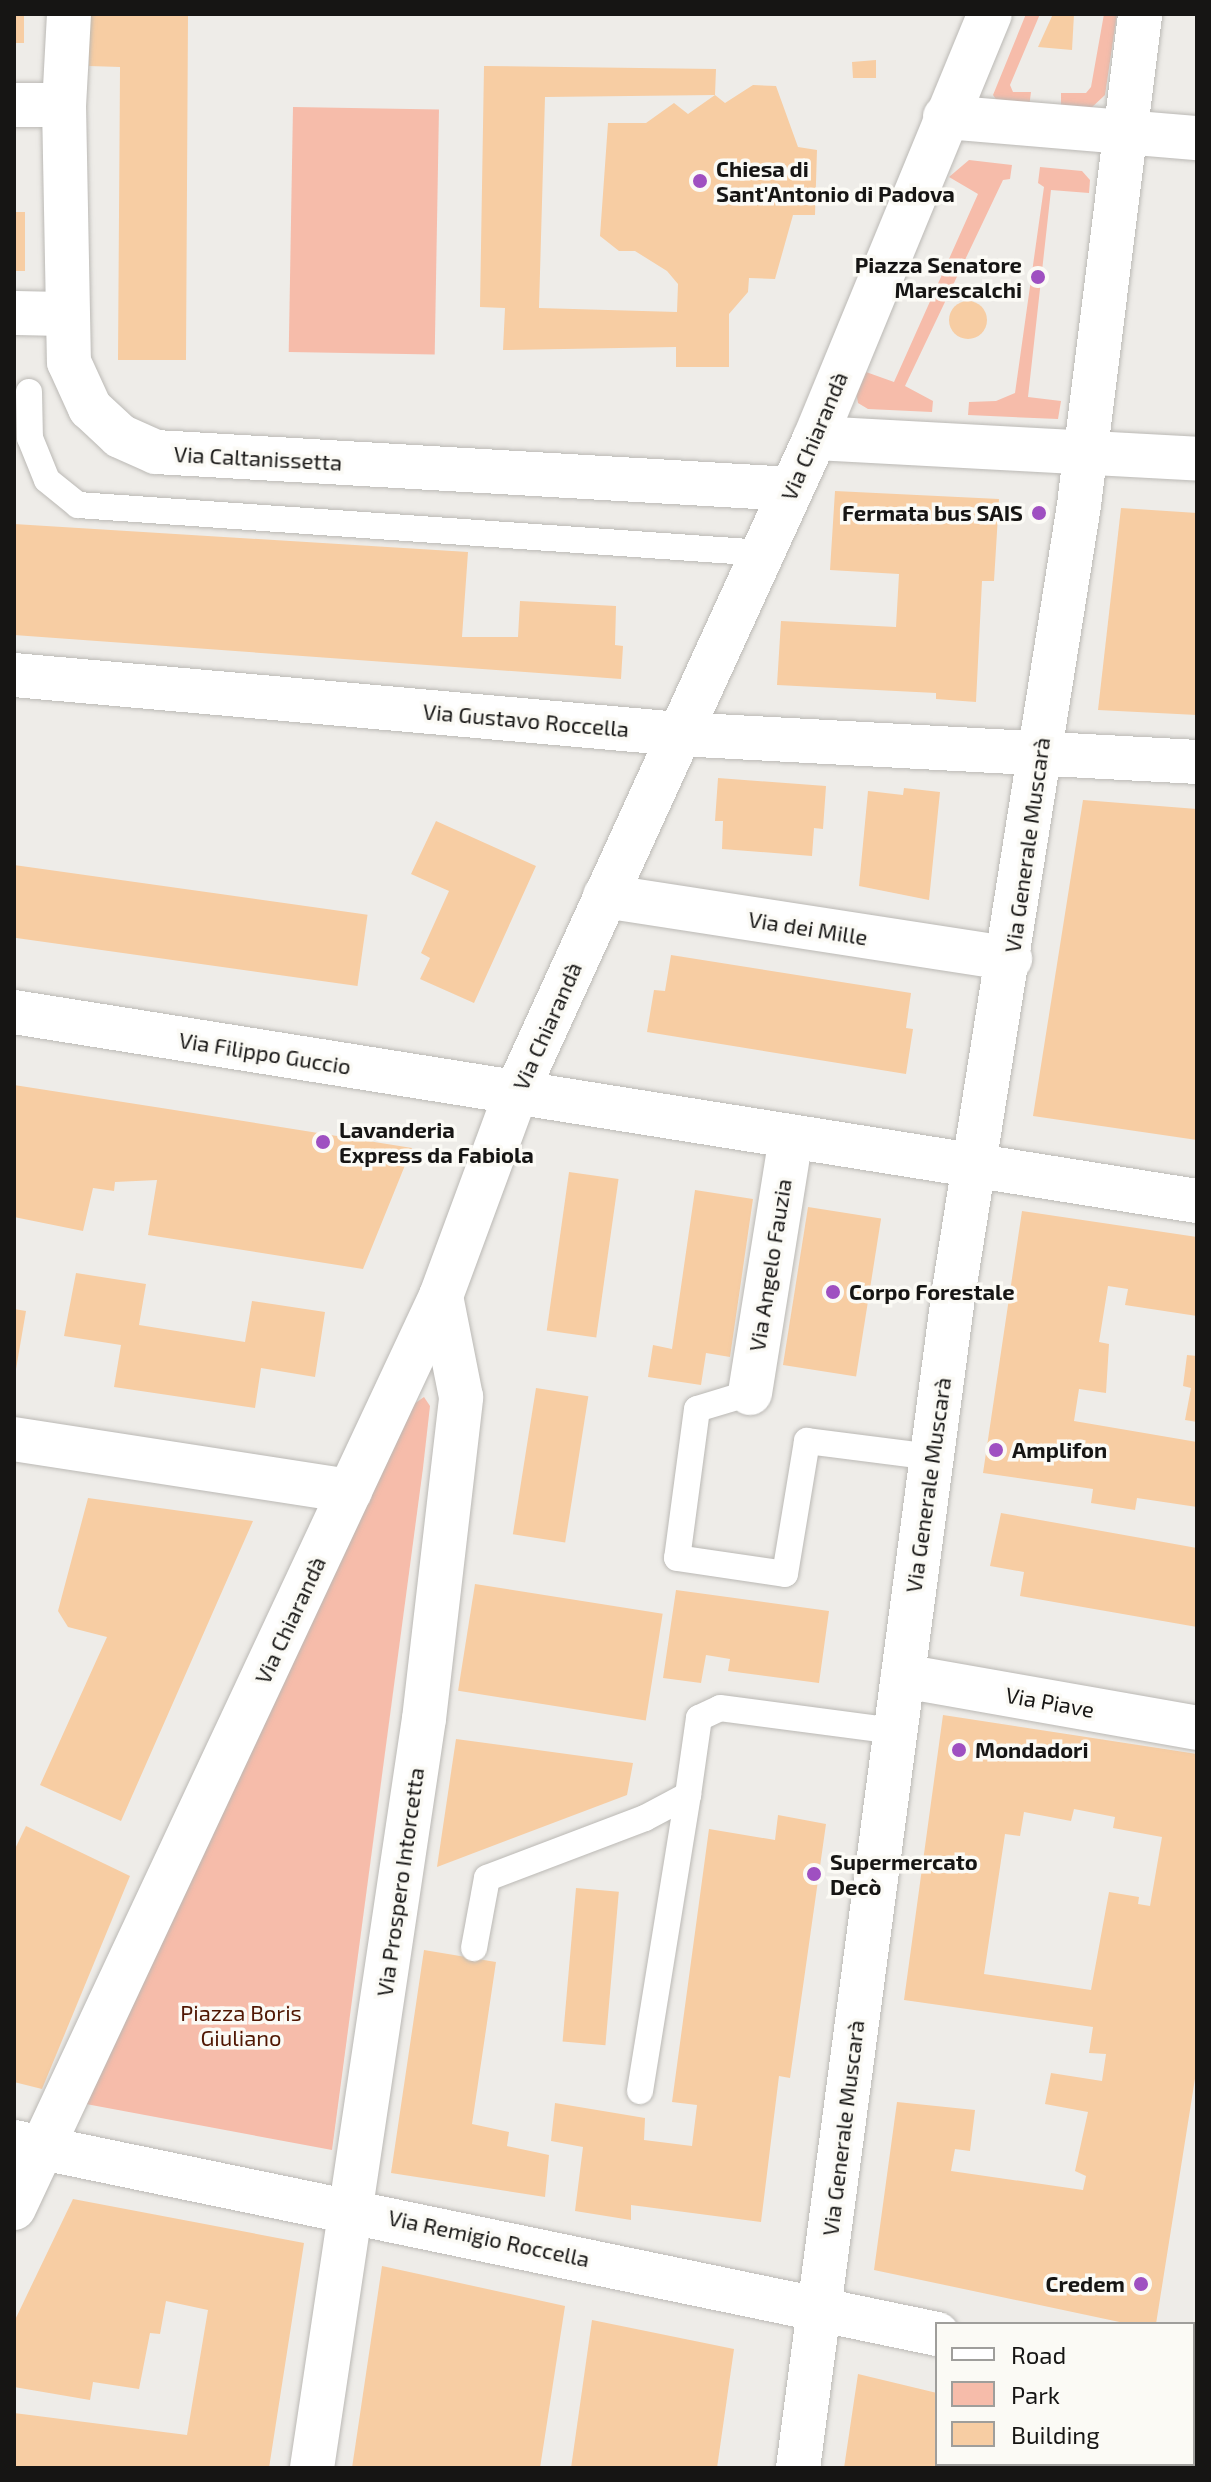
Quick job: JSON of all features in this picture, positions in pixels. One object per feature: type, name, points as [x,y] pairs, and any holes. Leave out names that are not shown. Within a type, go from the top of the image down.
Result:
[{"type":"street","name":"Via Caltanissetta","points":[[69,14],[64,105],[65,314],[69,362],[90,408],[120,436],[156,452],[791,489]]},
{"type":"street","name":"Via Chiarandà","points":[[14,2208],[27,2145],[350,1491],[441,1296],[516,1093],[815,438],[990,14]]},
{"type":"street","name":"Via Generale Muscarà","points":[[798,2468],[932,1457],[1079,505],[1140,14]]},
{"type":"street","points":[[14,105],[64,105]]},
{"type":"street","points":[[945,117],[1197,138]]},
{"type":"street","points":[[14,313],[65,314]]},
{"type":"street","points":[[815,438],[1197,459]]},
{"type":"street","name":"Via Gustavo Roccella","points":[[14,675],[679,734],[1039,757],[1197,762]]},
{"type":"street","name":"Via dei Mille","points":[[605,896],[1010,959]]},
{"type":"street","name":"Via Filippo Guccio","points":[[14,1012],[1197,1201]]},
{"type":"street","name":"Via Angelo Fauzia","points":[[750,1393],[791,1137]]},
{"type":"street","name":"Via Prospero Intorcetta","points":[[312,2468],[424,1719],[461,1397],[441,1296]]},
{"type":"street","points":[[14,1439],[350,1491]]},
{"type":"street","name":"Via Piave","points":[[903,1676],[1197,1728]]},
{"type":"street","name":"Via Remigio Roccella","points":[[27,2145],[352,2209],[935,2334]]},
{"type":"lane","points":[[29,392],[30,438],[47,480],[78,505],[762,553]]},
{"type":"lane","points":[[750,1393],[697,1409],[677,1558],[785,1574],[807,1441],[932,1457]]},
{"type":"lane","points":[[640,2091],[699,1718],[720,1708],[895,1731]]},
{"type":"lane","points":[[474,1948],[487,1878],[645,1818],[688,1795]]},
{"type":"green space","points":[[1026,14],[1040,14],[1010,85],[1013,92],[1031,92],[1029,107],[998,102],[993,95]]},
{"type":"green space","points":[[1104,14],[1117,14],[1105,95],[1090,109],[1061,108],[1061,93],[1086,93],[1091,87]]},
{"type":"green space","points":[[293,107],[439,110],[435,355],[289,352]]},
{"type":"green space","points":[[969,160],[1012,165],[1010,179],[1003,180],[905,386],[933,401],[932,412],[868,409],[858,403],[856,392],[866,372],[894,382],[978,194],[949,177]]},
{"type":"green space","points":[[1040,167],[1082,171],[1090,180],[1089,193],[1051,190],[1028,397],[1061,401],[1058,419],[968,415],[969,402],[996,401],[1015,393],[1044,187],[1038,183]]},
{"type":"green space","name":"Piazza Boris Giuliano","points":[[424,1397],[430,1406],[423,1468],[332,2150],[86,2104],[414,1404]]},
{"type":"building","points":[[14,14],[24,14],[24,43],[14,43]]},
{"type":"building","points":[[89,14],[188,14],[186,360],[118,360],[120,67],[89,66]]},
{"type":"building","points":[[1053,14],[1074,14],[1072,50],[1038,47]]},
{"type":"building","points":[[876,60],[876,78],[853,78],[852,62]]},
{"type":"building","points":[[484,66],[716,69],[715,95],[725,103],[753,85],[776,86],[798,147],[817,150],[815,215],[793,215],[775,279],[749,278],[748,292],[729,314],[729,367],[676,367],[676,347],[503,350],[505,308],[480,307]],"holes":[[[715,95],[688,114],[674,103],[646,123],[608,123],[600,236],[619,251],[635,251],[667,271],[678,284],[677,312],[539,308],[545,97]]]},
{"type":"building","points":[[14,212],[25,212],[25,271],[14,271]]},
{"type":"building","points":[[968,301],[982,306],[987,320],[982,334],[968,339],[954,334],[949,320],[954,306]]},
{"type":"building","points":[[835,491],[999,499],[994,581],[982,581],[976,702],[936,699],[936,693],[777,685],[781,621],[896,627],[899,574],[830,570]]},
{"type":"building","points":[[1121,508],[1197,513],[1197,715],[1098,710]]},
{"type":"building","points":[[14,524],[468,552],[462,637],[518,637],[520,601],[616,606],[615,645],[623,646],[621,679],[14,635]]},
{"type":"building","points":[[718,778],[826,786],[823,829],[814,828],[812,856],[722,849],[723,821],[715,821]]},
{"type":"building","points":[[904,788],[940,792],[929,900],[859,886],[868,791],[903,795]]},
{"type":"building","points":[[1083,800],[1197,809],[1197,1140],[1033,1116]]},
{"type":"building","points":[[436,821],[536,866],[474,1003],[420,979],[430,958],[421,953],[449,891],[411,874]]},
{"type":"building","points":[[14,865],[368,915],[358,986],[14,938]]},
{"type":"building","points":[[671,955],[911,993],[906,1028],[913,1029],[906,1074],[647,1032],[654,990],[665,991]]},
{"type":"building","points":[[14,1085],[412,1148],[363,1269],[148,1235],[157,1180],[115,1182],[114,1191],[93,1188],[83,1231],[14,1217]]},
{"type":"building","points":[[569,1172],[619,1179],[596,1337],[547,1330]]},
{"type":"building","points":[[695,1190],[753,1199],[730,1357],[706,1353],[701,1385],[648,1377],[653,1345],[672,1349]]},
{"type":"building","name":"Corpo Forestale","points":[[808,1207],[881,1219],[856,1377],[783,1365]]},
{"type":"building","points":[[1022,1211],[1197,1237],[1197,1316],[1125,1305],[1128,1289],[1108,1286],[1099,1342],[1109,1344],[1106,1393],[1079,1389],[1074,1421],[1197,1442],[1197,1507],[1137,1498],[1135,1510],[1091,1503],[1093,1489],[983,1473]]},
{"type":"building","points":[[76,1273],[146,1284],[139,1325],[245,1342],[252,1301],[325,1312],[315,1377],[261,1368],[255,1408],[114,1387],[121,1345],[64,1336]]},
{"type":"building","points":[[14,1309],[26,1311],[16,1369],[14,1369]]},
{"type":"building","points":[[1187,1355],[1197,1356],[1197,1422],[1185,1420],[1191,1388],[1183,1386]]},
{"type":"building","points":[[536,1388],[588,1396],[565,1542],[513,1534]]},
{"type":"building","points":[[88,1498],[253,1521],[121,1821],[40,1785],[107,1637],[68,1627],[58,1611]]},
{"type":"building","points":[[1001,1513],[1197,1548],[1197,1627],[1020,1596],[1024,1572],[990,1566]]},
{"type":"building","points":[[475,1584],[663,1614],[646,1720],[458,1691]]},
{"type":"building","points":[[676,1590],[829,1611],[819,1683],[728,1671],[730,1659],[706,1655],[701,1683],[663,1678]]},
{"type":"building","points":[[943,1715],[1197,1754],[1197,2066],[1156,2322],[1120,2322],[874,2270],[897,2102],[975,2110],[970,2151],[955,2149],[951,2171],[1083,2190],[1086,2176],[1075,2171],[1088,2112],[1045,2104],[1051,2073],[1102,2081],[1106,2054],[1089,2053],[1093,2027],[904,2000]],"holes":[[[1074,1809],[1115,1817],[1113,1828],[1162,1837],[1150,1906],[1138,1904],[1139,1897],[1109,1892],[1091,1990],[984,1974],[1005,1834],[1020,1836],[1024,1812],[1071,1821]]]},
{"type":"building","points":[[456,1739],[633,1763],[627,1795],[437,1867]]},
{"type":"building","points":[[778,1815],[826,1824],[790,2078],[779,2076],[761,2222],[631,2205],[631,2220],[575,2211],[583,2147],[551,2141],[555,2103],[645,2118],[644,2140],[692,2146],[697,2105],[672,2102],[709,1829],[775,1840]]},
{"type":"building","points":[[26,1826],[130,1876],[42,2089],[14,2082],[14,1851]]},
{"type":"building","points":[[576,1888],[619,1892],[605,2045],[563,2041]]},
{"type":"building","points":[[424,1950],[496,1962],[472,2124],[509,2132],[507,2146],[549,2155],[545,2197],[391,2173]]},
{"type":"building","points":[[73,2199],[304,2243],[269,2468],[14,2468],[14,2413],[187,2435],[208,2310],[166,2301],[160,2334],[150,2333],[139,2389],[93,2382],[90,2400],[14,2387],[14,2322]]},
{"type":"building","points":[[382,2266],[565,2306],[540,2468],[352,2468]]},
{"type":"building","points":[[592,2320],[734,2349],[717,2468],[571,2468]]},
{"type":"building","points":[[858,2374],[935,2393],[935,2466],[1132,2466],[1131,2468],[844,2468]]},
{"type":"place","name":"Chiesa di Sant'Antonio di Padova","points":[[700,181]]},
{"type":"place","name":"Piazza Senatore Marescalchi","points":[[1038,277]]},
{"type":"place","name":"Fermata bus SAIS","points":[[1039,513]]},
{"type":"place","name":"Lavanderia Express da Fabiola","points":[[323,1142]]},
{"type":"place","name":"Corpo Forestale","points":[[833,1292]]},
{"type":"place","name":"Amplifon","points":[[996,1450]]},
{"type":"place","name":"Mondadori","points":[[959,1750]]},
{"type":"place","name":"Supermercato Decò","points":[[814,1874]]},
{"type":"place","name":"Credem","points":[[1141,2284]]}]
